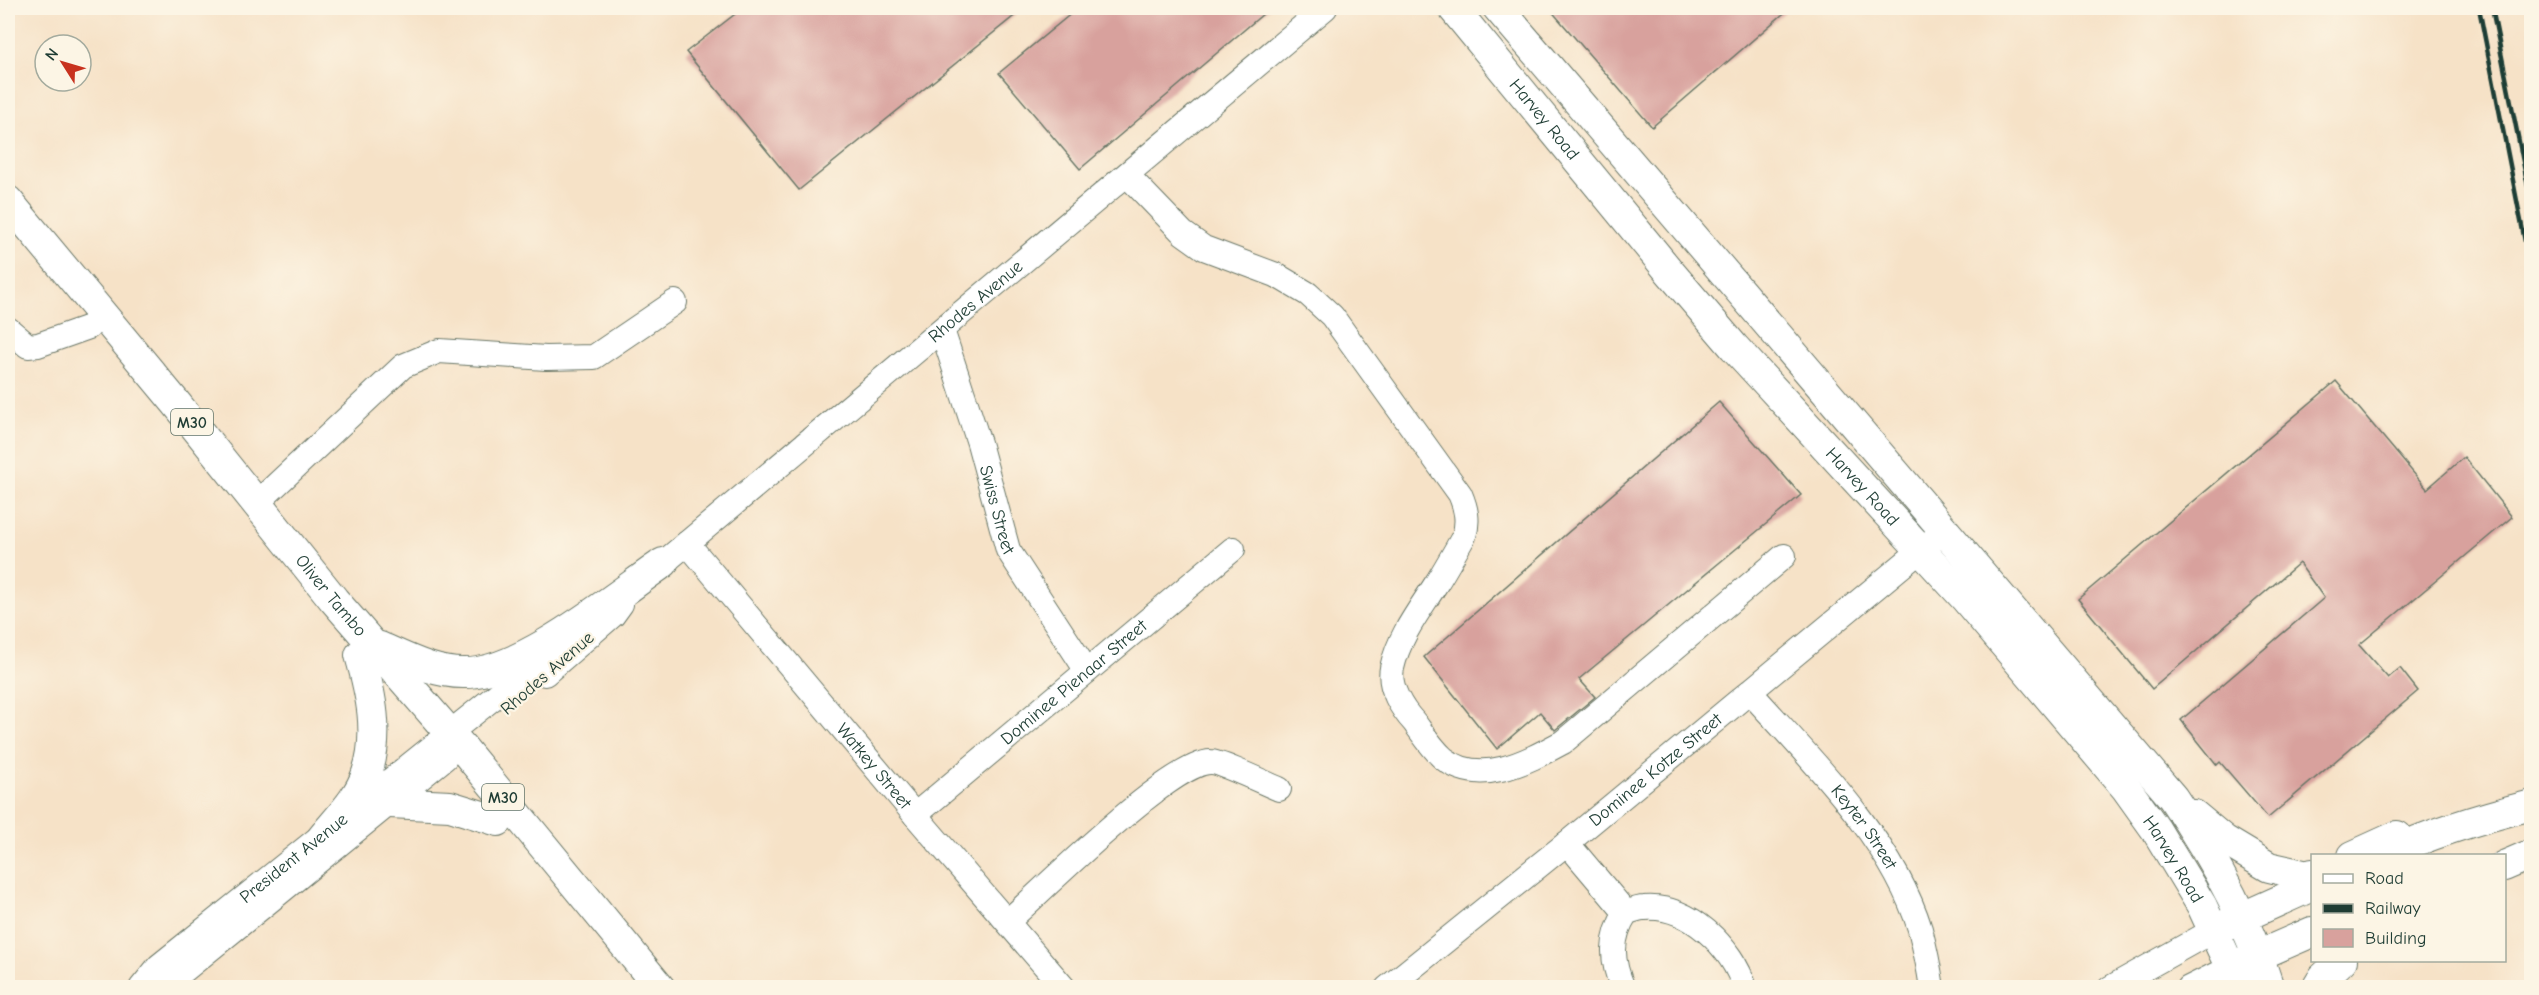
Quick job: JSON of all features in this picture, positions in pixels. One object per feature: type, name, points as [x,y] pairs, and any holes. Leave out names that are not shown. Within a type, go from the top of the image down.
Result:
[{"type":"main road","name":"Harvey Road","points":[[1453,8],[1719,330],[1932,540],[2173,798],[2197,834],[2241,917],[2259,956],[2269,987]]},
{"type":"main road","name":"Harvey Road","points":[[1498,8],[1932,540],[1965,598],[2126,788],[2156,831],[2214,930],[2235,977]]},
{"type":"main road","name":"Oliver Tambo","points":[[8,201],[170,409],[321,610],[367,650]]},
{"type":"main road","name":"Oliver Tambo","points":[[8,234],[89,327],[170,409],[257,503],[334,600],[367,650],[448,746],[660,987]]},
{"type":"main road","points":[[322,838],[350,804],[367,775],[374,735],[367,650],[440,671],[465,674],[493,669],[528,654],[555,638],[663,563]]},
{"type":"main road","name":"Oliver Tambo","points":[[448,746],[498,820],[639,987]]},
{"type":"main road","points":[[2173,798],[2224,840],[2269,867],[2311,875]]},
{"type":"main road","points":[[390,804],[450,806],[498,820]]},
{"type":"main road","points":[[2383,854],[2406,844],[2494,815],[2532,806]]},
{"type":"main road","points":[[2355,854],[2404,832],[2445,822],[2494,815]]},
{"type":"main road","points":[[2506,857],[2532,852]]},
{"type":"main road","points":[[2506,865],[2532,852]]},
{"type":"main road","points":[[2214,930],[2311,887]]},
{"type":"main road","points":[[2235,977],[2259,956],[2311,933]]},
{"type":"main road","points":[[2317,987],[2340,962]]},
{"type":"street","name":"Rhodes Avenue","points":[[448,746],[605,608],[627,595],[1325,8]]},
{"type":"street","points":[[1127,175],[1183,233],[1204,248],[1276,275],[1308,294],[1332,316],[1460,494],[1467,514],[1464,536],[1411,622],[1397,649],[1391,672],[1395,694],[1409,717],[1444,758],[1467,769],[1493,771],[1524,763],[1563,742],[1784,556]]},
{"type":"street","points":[[257,503],[403,366],[439,351],[546,358],[594,357],[675,302]]},
{"type":"street","points":[[8,329],[28,346],[38,345],[89,327]]},
{"type":"street","name":"Swiss Street","points":[[942,330],[979,443],[1008,550],[1087,671]]},
{"type":"street","name":"Dominee Kotze Street","points":[[1387,987],[1567,843],[1932,540]]},
{"type":"street","name":"Watkey Street","points":[[687,543],[915,815],[1064,987]]},
{"type":"street","name":"Dominee Pienaar Street","points":[[915,815],[1233,549]]},
{"type":"street","name":"Keyter Street","points":[[1750,692],[1821,771],[1887,859],[1919,928],[1932,987]]},
{"type":"street","name":"President Avenue","points":[[141,987],[166,980],[390,804],[448,746]]},
{"type":"street","name":"President Avenue","points":[[166,980],[322,838],[448,746]]},
{"type":"street","points":[[1008,921],[1156,788],[1187,768],[1212,761],[1279,789]]},
{"type":"street","points":[[1567,843],[1626,913]]},
{"type":"street","points":[[1623,987],[1617,974],[1614,949],[1616,928],[1626,913],[1644,908],[1666,910],[1686,917],[1706,931],[1735,964],[1745,987]]},
{"type":"street","points":[[2110,987],[2214,930]]},
{"type":"street","points":[[2189,987],[2235,977]]},
{"type":"building","points":[[743,8],[1024,8],[799,190],[686,52]]},
{"type":"building","points":[[1078,8],[1270,8],[1080,169],[999,73]]},
{"type":"building","points":[[1549,8],[1790,8],[1652,127]]},
{"type":"building","points":[[2336,381],[2427,489],[2464,457],[2512,517],[2359,645],[2388,678],[2400,668],[2418,691],[2268,818],[2220,762],[2217,765],[2181,720],[2324,598],[2299,563],[2152,689],[2078,599]]},
{"type":"building","points":[[1719,402],[1801,495],[1579,679],[1595,697],[1555,730],[1540,712],[1497,749],[1424,657]]},
{"type":"railway","points":[[2479,8],[2532,277]]},
{"type":"railway","points":[[2492,8],[2532,206]]}]
